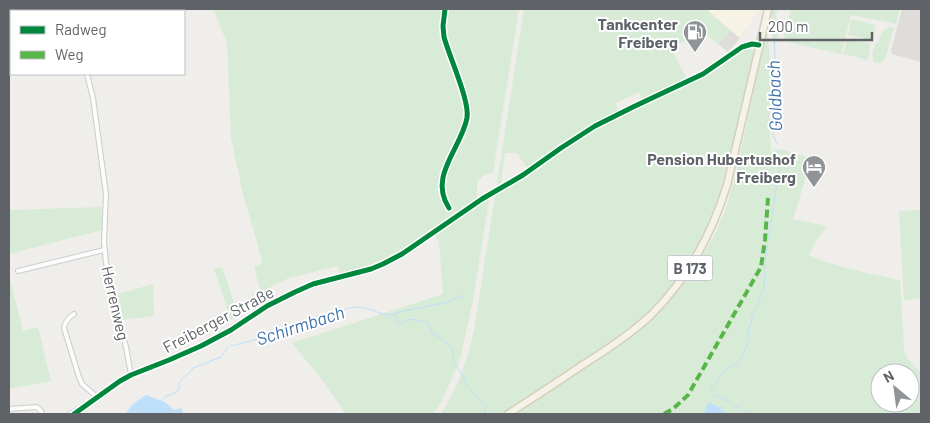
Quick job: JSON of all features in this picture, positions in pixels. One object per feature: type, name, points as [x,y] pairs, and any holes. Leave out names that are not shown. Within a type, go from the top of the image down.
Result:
[{"type":"main road","name":"B 173","points":[[508,414],[627,336],[663,302],[688,271],[711,229],[727,185],[768,9]]},
{"type":"street","name":"Freiberger Straße","points":[[74,414],[131,375],[201,346],[231,330],[267,306],[295,292],[313,284],[371,269],[402,254],[482,199],[523,175],[596,126],[703,74],[742,46],[759,45]]},
{"type":"street","name":"Herrenweg","points":[[88,75],[106,194],[104,250],[131,375]]},
{"type":"street","points":[[18,271],[104,250]]},
{"type":"street","points":[[74,314],[64,324],[64,328],[82,384],[98,398]]},
{"type":"street","points":[[9,409],[37,407],[42,414]]},
{"type":"shaded area","points":[[706,9],[761,9],[739,37]]},
{"type":"shaded area","points":[[902,9],[921,9],[921,62],[892,54],[891,51]]},
{"type":"shaded area","points":[[730,30],[740,38],[728,52],[718,44]]},
{"type":"green space","points":[[213,9],[519,9],[493,172],[483,176],[477,182],[477,200],[490,193],[473,300],[461,356],[441,402],[433,414],[346,414],[323,381],[292,343],[443,294],[439,242],[433,232],[400,253],[371,267],[340,274],[338,266],[289,278],[270,287],[271,292],[264,299],[231,320],[214,269],[222,267],[236,308],[260,290],[254,267],[262,263],[243,194],[231,138],[227,43]]},
{"type":"green space","points":[[524,9],[706,9],[730,30],[718,44],[702,31],[671,49],[689,83],[711,72],[742,50],[753,50],[754,58],[716,210],[686,268],[643,317],[614,341],[502,414],[441,414],[461,374],[474,330]],"holes":[[[639,92],[641,98],[639,100],[618,110],[616,103]],[[505,153],[517,153],[527,168],[501,184]]]},
{"type":"green space","points":[[771,9],[778,9],[776,15],[778,36],[776,44],[773,45]]},
{"type":"green space","points":[[791,9],[900,9],[896,24],[851,15],[841,54],[783,41]]},
{"type":"green space","points":[[851,19],[876,25],[872,40],[848,35]]},
{"type":"green space","points":[[890,27],[894,28],[885,59],[881,63],[875,63],[872,56],[875,45],[883,31]]},
{"type":"green space","points":[[766,29],[769,42],[770,65],[771,152],[781,149],[812,158],[793,219],[827,226],[809,255],[842,267],[900,280],[904,348],[906,357],[912,363],[870,363],[870,413],[920,413],[920,372],[921,414],[726,414],[725,411],[721,410],[721,407],[714,405],[705,409],[704,414],[514,414],[631,336],[662,309],[679,290],[714,236],[725,211],[746,127]]},
{"type":"green space","points":[[847,39],[871,44],[868,60],[843,54]]},
{"type":"green space","points":[[102,207],[102,230],[9,254],[9,210]]},
{"type":"green space","points":[[921,210],[921,298],[904,301],[899,211]]},
{"type":"green space","points":[[9,276],[23,331],[38,327],[51,381],[9,389]]},
{"type":"green space","points":[[153,284],[154,316],[122,320],[115,295]]},
{"type":"water","points":[[146,395],[165,402],[174,410],[182,408],[183,414],[126,414],[137,401]]},
{"type":"water","points":[[709,402],[721,407],[721,410],[725,411],[726,414],[704,414]]},
{"type":"waterway","name":"Goldbach","points":[[773,15],[774,9]]},
{"type":"waterway","name":"Goldbach","points":[[773,19],[775,57],[773,135],[777,144]]},
{"type":"waterway","name":"Goldbach","points":[[765,268],[779,174],[776,149]]},
{"type":"waterway","name":"Goldbach","points":[[712,391],[711,389],[726,369],[737,363],[743,356],[749,339],[748,332],[752,316],[757,308],[764,286],[765,270]]},
{"type":"waterway","points":[[395,313],[447,302],[464,295]]},
{"type":"waterway","name":"Schirmbach","points":[[231,346],[289,331],[300,326],[307,319],[354,307],[366,308],[386,315],[394,314],[398,323],[401,324],[407,320],[417,320],[428,324],[432,333],[452,348],[454,362],[465,383],[486,407],[484,414]]},
{"type":"waterway","name":"Schirmbach","points":[[159,402],[179,390],[182,379],[193,368],[221,357],[228,347]]},
{"type":"waterway","name":"Goldbach","points":[[714,395],[729,402]]},
{"type":"waterway","name":"Schirmbach","points":[[65,414],[90,399]]},
{"type":"waterway","name":"Goldbach","points":[[734,405],[751,414]]},
{"type":"railway","points":[[435,414],[447,394],[456,372],[470,328],[520,9]]},
{"type":"marked path","points":[[664,414],[673,409],[688,395],[761,267],[768,198]]},
{"type":"cycle path","points":[[445,9],[444,37],[467,110],[464,129],[444,174],[443,196],[449,208]]},
{"type":"cycle path","points":[[74,414],[120,381],[201,346],[231,330],[267,306],[295,292],[313,284],[371,269],[402,254],[482,199],[523,175],[595,126],[703,74],[742,47],[752,44],[759,45]]},
{"type":"place","name":"Tankcenter Freiberg","points":[[695,53]]},
{"type":"place","name":"Pension Hubertushof Freiberg","points":[[814,188]]}]
